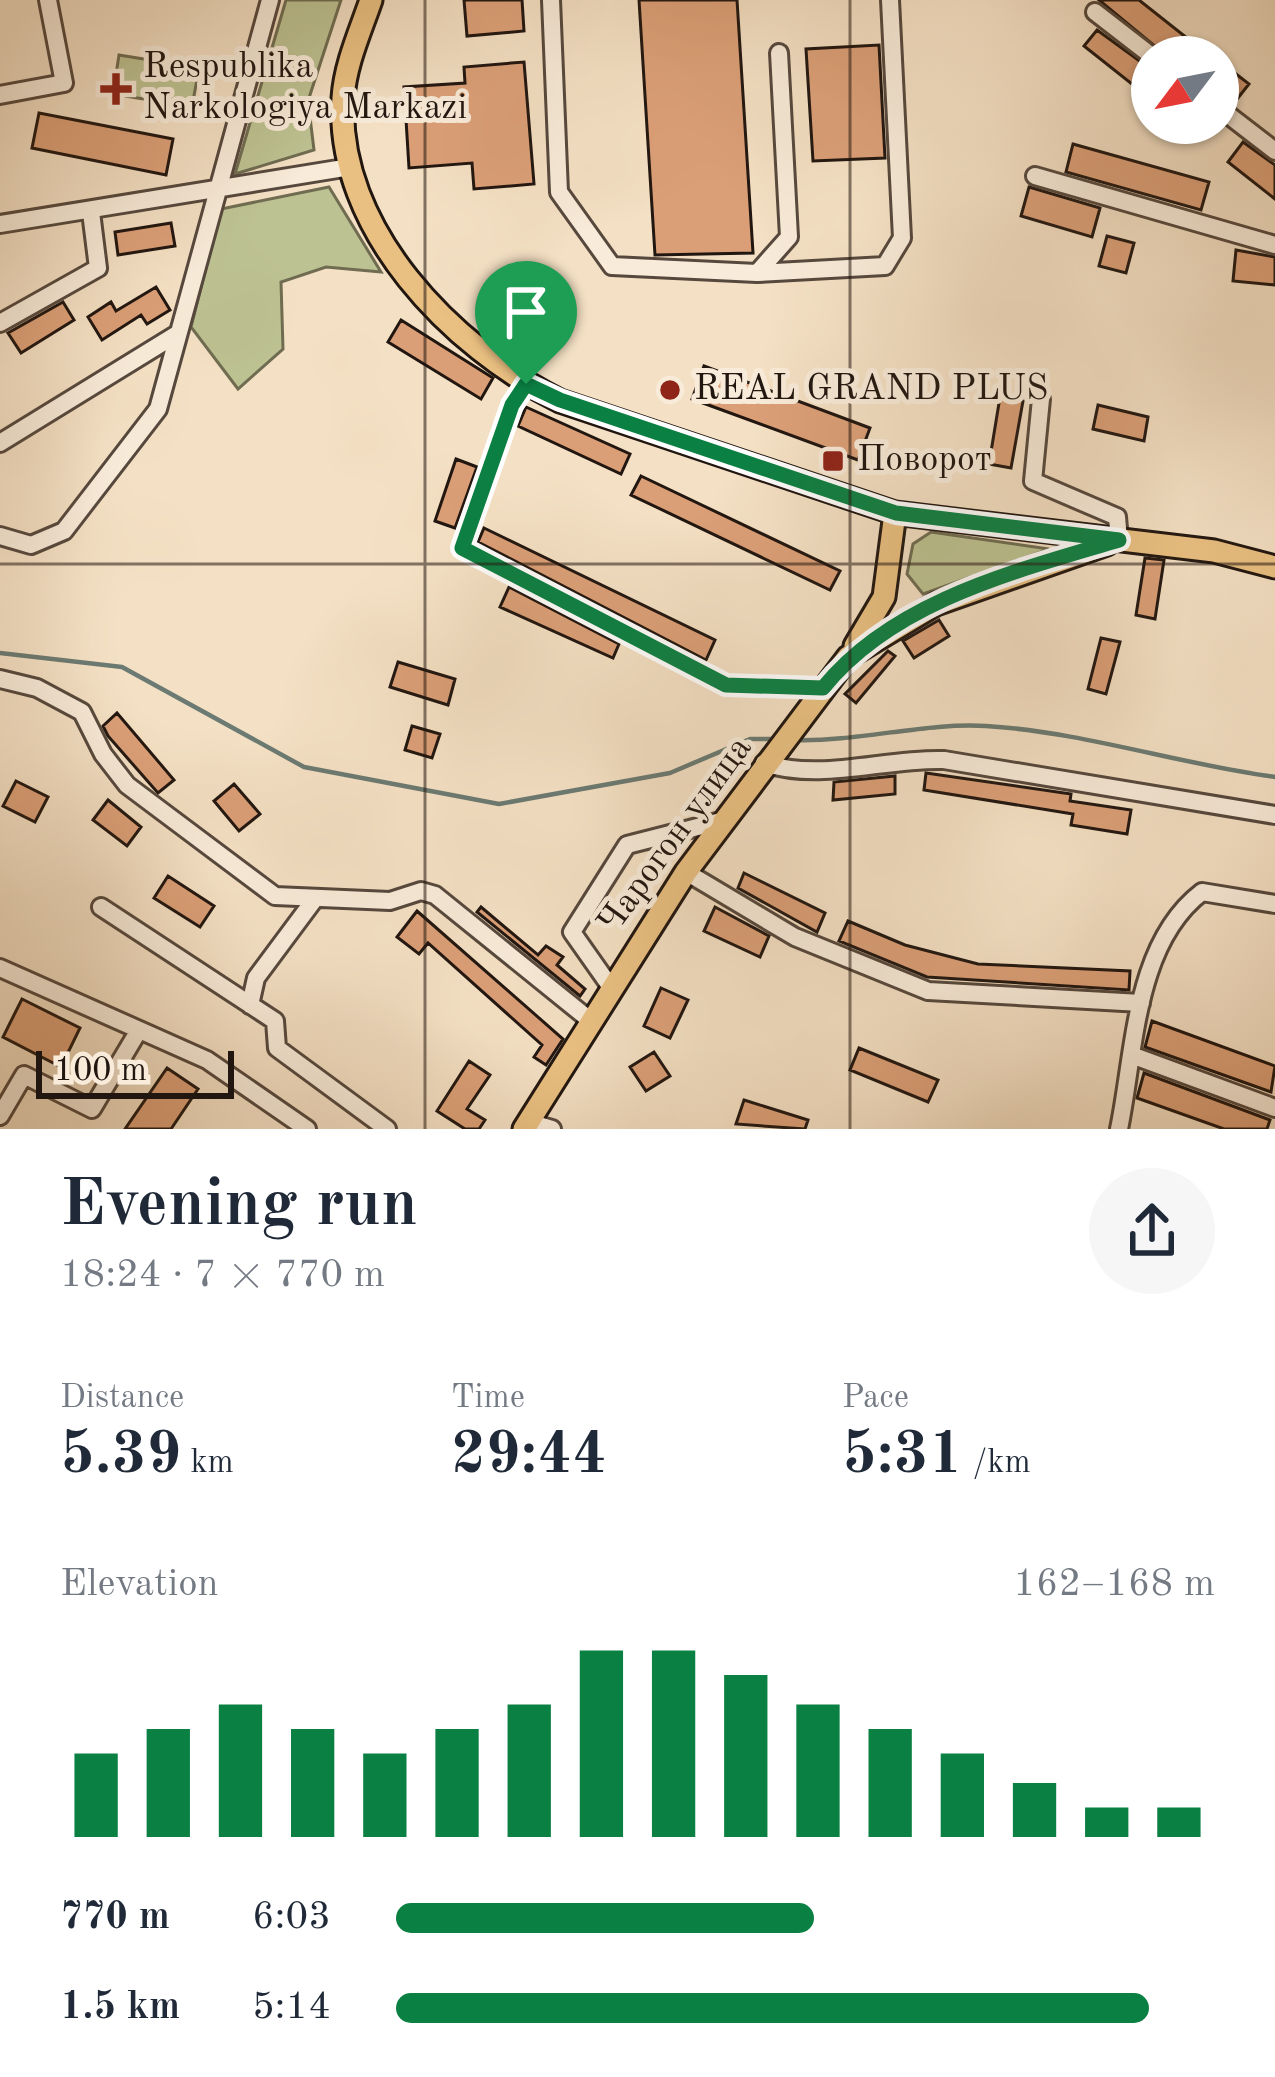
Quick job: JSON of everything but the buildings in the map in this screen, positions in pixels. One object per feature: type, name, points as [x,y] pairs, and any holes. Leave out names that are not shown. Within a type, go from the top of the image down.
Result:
[{"type":"main road","points":[[370,0],[345,84],[350,167],[379,234],[422,294],[470,343],[526,384],[560,400],[896,513],[1214,551],[1275,567]]},
{"type":"main road","points":[[848,657],[884,597],[896,513]]},
{"type":"main road","name":"Чарогон улица","points":[[526,1125],[686,872],[848,657],[936,604],[1119,540]]},
{"type":"street","points":[[0,95],[64,82],[48,0]]},
{"type":"street","points":[[0,536],[31,545],[49,542],[64,531],[158,409],[214,190],[270,0]]},
{"type":"street","points":[[551,0],[559,192],[612,266],[757,274],[885,266],[902,238],[890,0]]},
{"type":"street","points":[[1095,12],[1131,40]]},
{"type":"street","points":[[757,274],[789,237],[779,53]]},
{"type":"street","points":[[1239,123],[1275,151]]},
{"type":"street","points":[[0,224],[350,167]]},
{"type":"street","points":[[1035,176],[1275,245]]},
{"type":"street","points":[[0,323],[98,268],[91,212]]},
{"type":"street","points":[[0,443],[177,334]]},
{"type":"street","points":[[526,384],[512,405],[462,548],[726,685],[823,688]]},
{"type":"street","points":[[1041,400],[1033,481],[1117,517],[1119,540]]},
{"type":"street","points":[[0,679],[37,688],[82,712],[103,754],[127,785],[275,896],[390,901],[421,891],[435,895],[591,1021]]},
{"type":"street","points":[[771,757],[790,772],[828,771],[893,759],[944,760],[1275,815]]},
{"type":"street","points":[[610,986],[572,932],[627,845],[725,820]]},
{"type":"street","points":[[686,872],[795,937],[928,991],[1141,1003]]},
{"type":"street","points":[[1119,1129],[1141,1003],[1164,933],[1202,892],[1275,904]]},
{"type":"street","points":[[250,1005],[256,978],[314,900]]},
{"type":"street","points":[[101,907],[275,1022],[278,1048],[387,1129]]},
{"type":"street","points":[[0,968],[206,1060],[307,1129]]},
{"type":"street","points":[[0,1116],[24,1075],[92,1109],[139,1030]]},
{"type":"street","points":[[1134,1056],[1275,1108]]},
{"type":"street","points":[[526,1125],[552,1129]]},
{"type":"green space","points":[[286,0],[341,0],[308,101],[314,150],[235,174]]},
{"type":"green space","points":[[119,55],[199,68],[192,107],[113,94]]},
{"type":"green space","points":[[329,187],[381,272],[326,267],[281,282],[283,349],[238,389],[191,327],[221,209]]},
{"type":"green space","points":[[931,532],[1049,549],[923,594],[907,574],[913,544]]},
{"type":"waterway","points":[[0,653],[122,667],[304,767],[499,804],[670,773],[750,739],[777,739]]},
{"type":"waterway","points":[[794,740],[986,726],[1059,735],[1275,777]]},
{"type":"place","name":"Respublika Narkologiya Markazi","points":[[116,89]]},
{"type":"place","name":"REAL GRAND PLUS","points":[[670,390]]},
{"type":"place","name":"Поворот","points":[[833,461]]},
{"type":"route","points":[[526,384],[828,494],[896,513],[1119,540],[936,604],[848,657],[823,688],[726,685],[462,548],[512,405],[526,384]]}]
